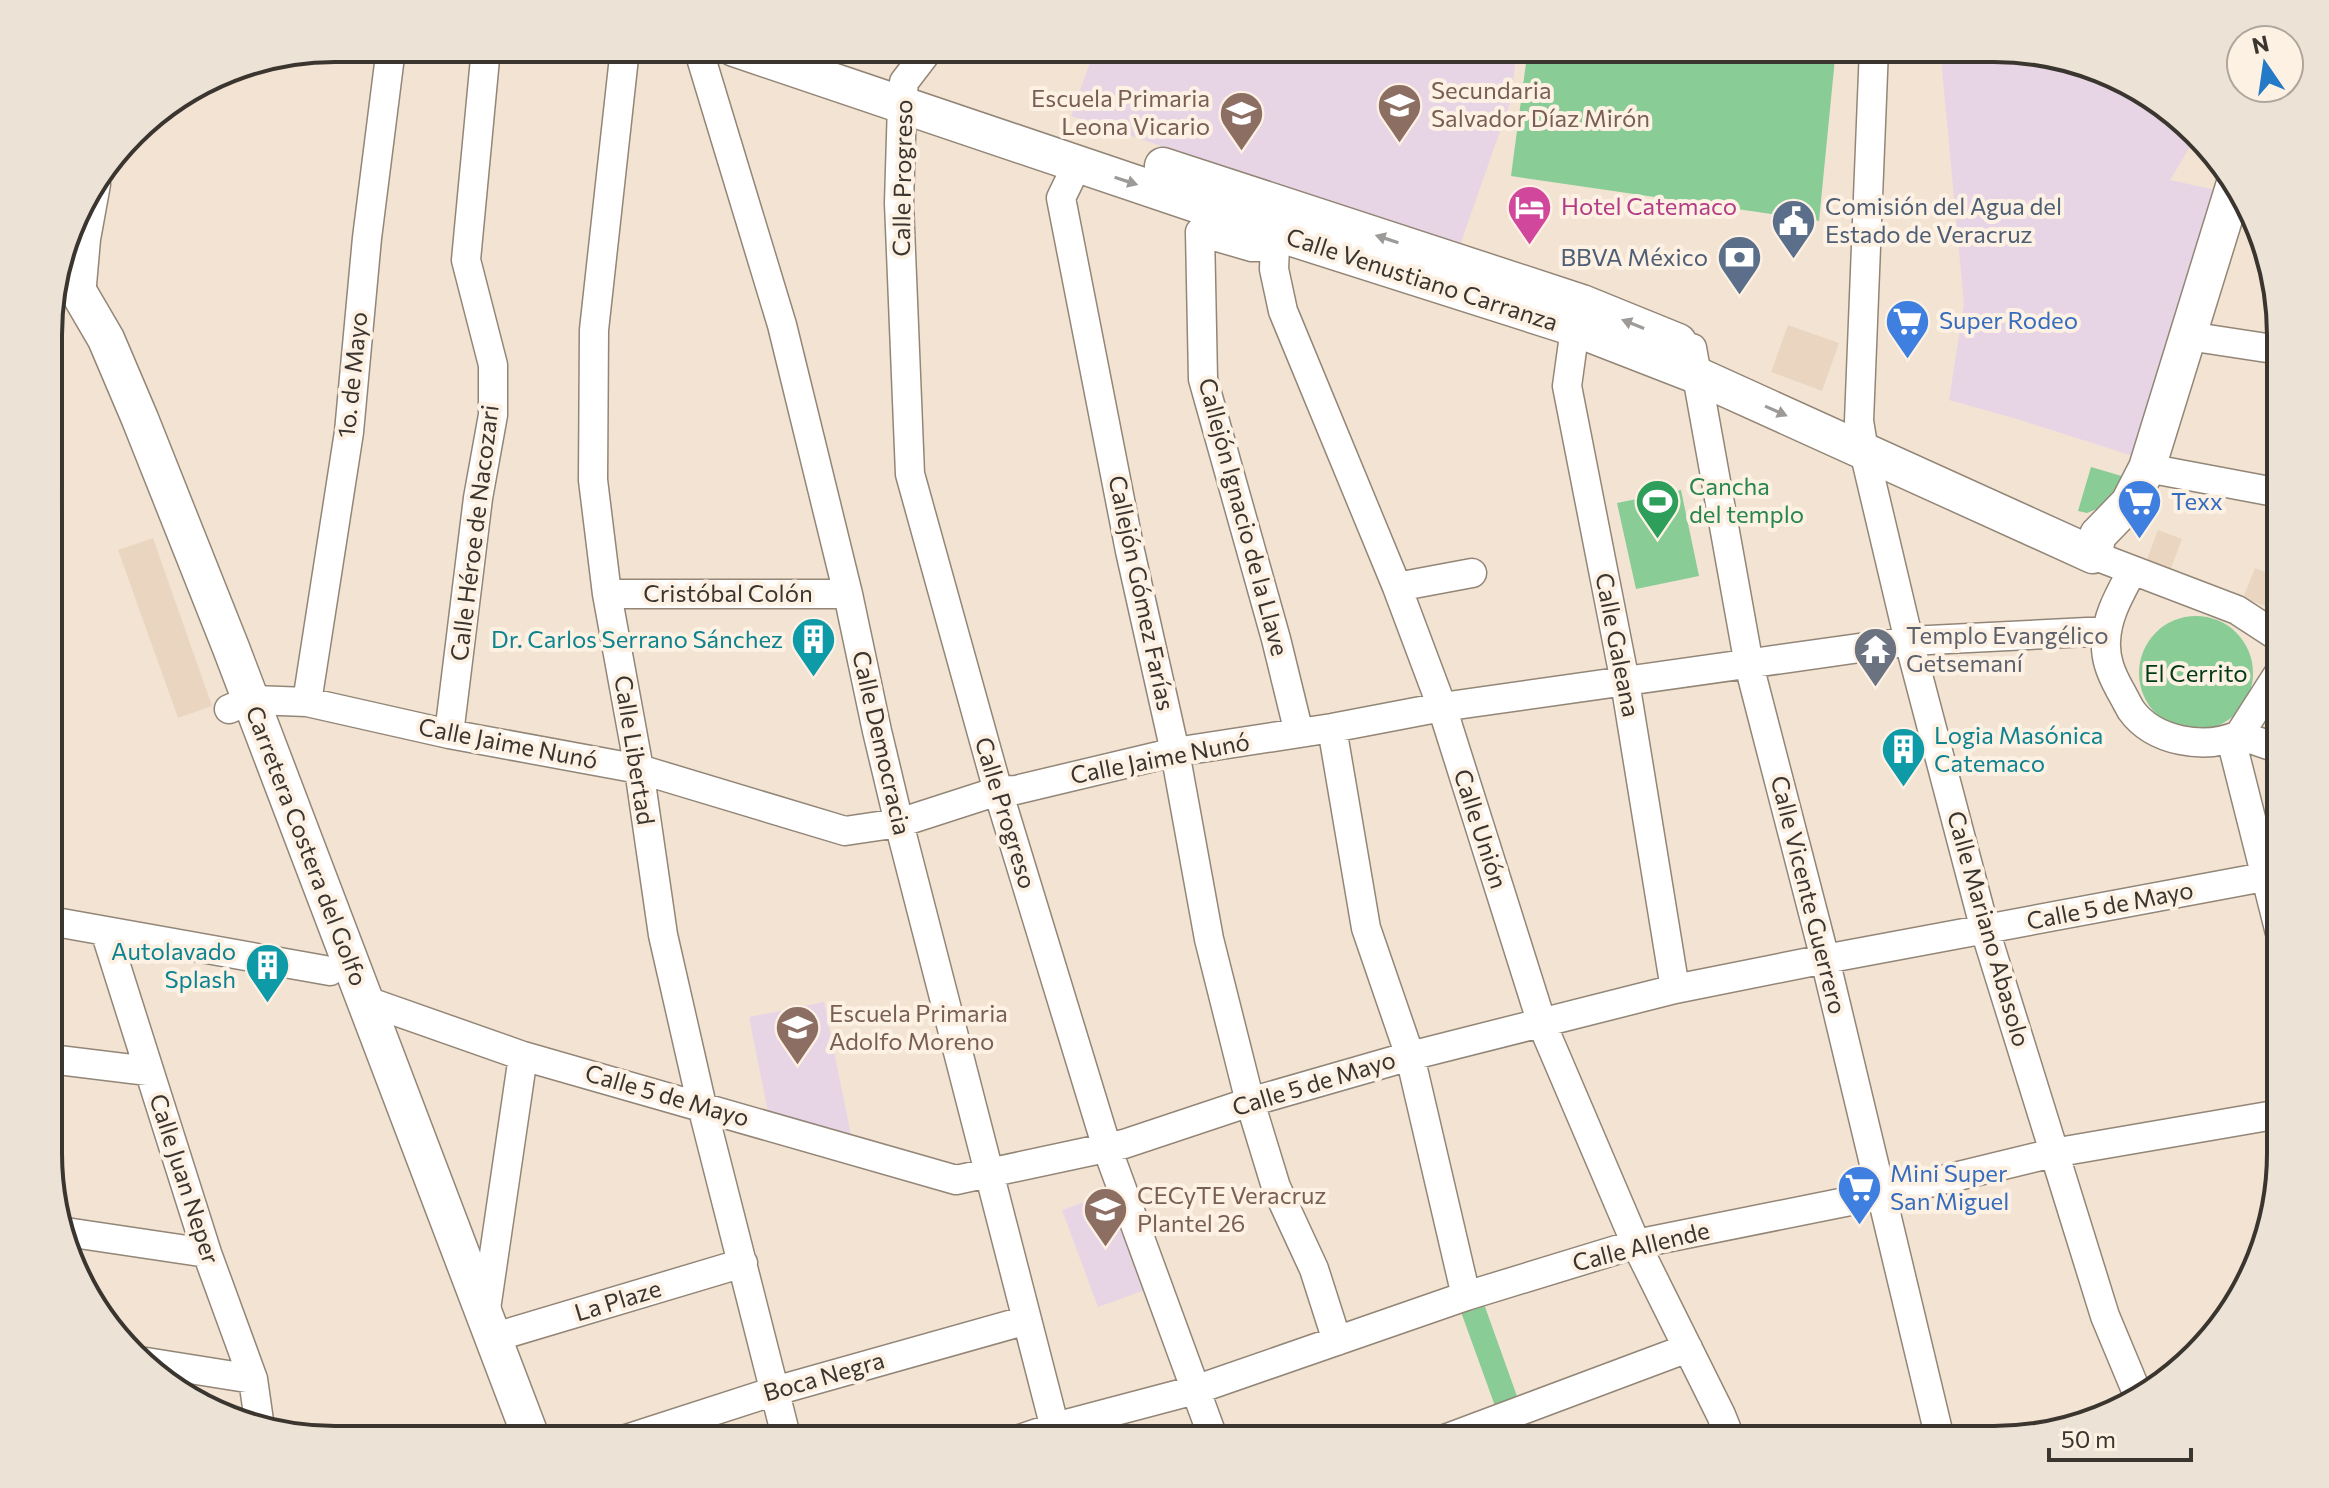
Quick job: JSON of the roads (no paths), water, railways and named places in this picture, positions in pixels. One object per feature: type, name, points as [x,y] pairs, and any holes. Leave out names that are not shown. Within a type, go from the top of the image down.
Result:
[{"type":"main road","name":"Calle Venustiano Carranza","points":[[813,63],[916,82],[1077,165],[1202,206],[1578,316],[1694,361],[2095,545]]},
{"type":"main road","name":"Calle Venustiano Carranza","points":[[856,63],[916,82],[1281,229]]},
{"type":"main road","points":[[2095,545],[2129,503],[2147,468],[2188,336],[2235,206]]},
{"type":"main road","name":"Carretera Costera del Golfo","points":[[67,294],[93,365],[364,1000],[526,1426]]},
{"type":"main road","name":"Carretera Costera del Golfo","points":[[240,705],[330,971],[503,1426]]},
{"type":"street","name":"Calle Mariano Abasolo","points":[[1874,62],[1862,436],[1909,641],[1985,930],[2105,1316],[2135,1387]]},
{"type":"street","name":"1o. de Mayo","points":[[307,702],[349,432],[367,238],[389,63]]},
{"type":"street","name":"Calle Héroe de Nacozari","points":[[449,734],[478,498],[493,415],[493,365],[466,260],[485,63]]},
{"type":"street","name":"Calle Libertad","points":[[623,63],[594,330],[593,480],[607,594],[639,769],[663,935],[702,1106],[784,1426]]},
{"type":"street","name":"Calle Democracia","points":[[702,63],[782,325],[848,594],[899,823],[1054,1426]]},
{"type":"street","name":"Calle Progreso","points":[[916,82],[899,203],[919,472],[1007,790],[1116,1146],[1204,1387],[1211,1425]]},
{"type":"street","name":"Callejón Gómez Farías","points":[[1077,165],[1061,198],[1130,551],[1175,752],[1209,939],[1250,1102],[1276,1187],[1314,1269],[1337,1341]]},
{"type":"street","points":[[67,294],[86,239],[90,215]]},
{"type":"street","name":"Calle Unión","points":[[1281,229],[1274,269],[1283,311],[1397,587],[1442,707],[1542,1024],[1636,1244],[1724,1425]]},
{"type":"street","name":"Callejón Ignacio de la Llave","points":[[1281,229],[1252,247],[1200,232],[1203,379],[1276,639],[1299,733]]},
{"type":"street","name":"Calle Galeana","points":[[1578,316],[1567,386],[1625,682],[1675,989]]},
{"type":"street","points":[[2188,336],[2266,348]]},
{"type":"street","name":"Calle Vicente Guerrero","points":[[1694,361],[1749,665],[1825,959],[1937,1425]]},
{"type":"street","points":[[2147,468],[2266,490]]},
{"type":"street","points":[[2095,545],[2132,571],[2237,610],[2266,626]]},
{"type":"street","points":[[2132,571],[2109,617],[2106,643],[2109,669],[2133,712],[2156,731],[2180,742],[2235,737],[2266,745]]},
{"type":"street","points":[[1397,587],[1472,573]]},
{"type":"street","name":"Cristóbal Colón","points":[[607,594],[848,594]]},
{"type":"street","name":"Calle Jaime Nunó","points":[[240,705],[307,702],[449,734],[639,769],[845,831],[899,823],[1007,790],[1175,752],[1332,728],[1442,707],[1909,641],[2107,631]]},
{"type":"street","points":[[2235,737],[2266,692]]},
{"type":"street","points":[[1332,728],[1366,928],[1410,1056],[1466,1296]]},
{"type":"street","points":[[2235,737],[2266,847]]},
{"type":"street","name":"Calle 5 de Mayo","points":[[364,1000],[523,1056],[956,1180],[1116,1146],[1250,1102],[1410,1056],[1675,989],[2266,877]]},
{"type":"street","points":[[62,923],[330,971]]},
{"type":"street","name":"Calle Juan Neper","points":[[105,931],[207,1253],[253,1379],[258,1415]]},
{"type":"street","points":[[488,1328],[523,1056]]},
{"type":"street","points":[[62,1060],[148,1071]]},
{"type":"street","name":"Calle Allende","points":[[1083,1426],[1466,1296],[1636,1244],[1880,1195],[2053,1153],[2266,1116]]},
{"type":"street","points":[[74,1233],[207,1253]]},
{"type":"street","name":"La Plaze","points":[[488,1328],[743,1263]]},
{"type":"street","name":"Boca Negra","points":[[667,1426],[775,1391],[1027,1320]]},
{"type":"street","points":[[1481,1425],[1688,1348]]},
{"type":"street","points":[[163,1365],[253,1379]]},
{"type":"street","name":"Calle Progreso","points":[[1204,1387],[1227,1425]]},
{"type":"place","name":"Secundaria Salvador Díaz Mirón","points":[[1400,144]]},
{"type":"place","name":"Escuela Primaria Leona Vicario","points":[[1241,152]]},
{"type":"place","name":"Hotel Catemaco","points":[[1530,246]]},
{"type":"place","name":"Comisión del Agua del Estado de Veracruz","points":[[1794,260]]},
{"type":"place","name":"BBVA México","points":[[1739,297]]},
{"type":"place","name":"Super Rodeo","points":[[1908,360]]},
{"type":"place","name":"Cancha del templo","points":[[1658,540]]},
{"type":"place","name":"Texx","points":[[2140,541]]},
{"type":"place","name":"Dr. Carlos Serrano Sánchez","points":[[814,679]]},
{"type":"place","name":"Templo Evangélico Getsemaní","points":[[1875,689]]},
{"type":"place","name":"Logia Masónica Catemaco","points":[[1903,789]]},
{"type":"place","name":"Autolavado Splash","points":[[267,1005]]},
{"type":"place","name":"Escuela Primaria Adolfo Moreno","points":[[798,1067]]},
{"type":"place","name":"Mini Super San Miguel","points":[[1859,1227]]},
{"type":"place","name":"CECyTE Veracruz Plantel 26","points":[[1106,1249]]},
{"type":"park label","name":"El Cerrito","points":[[2196,674]]}]
